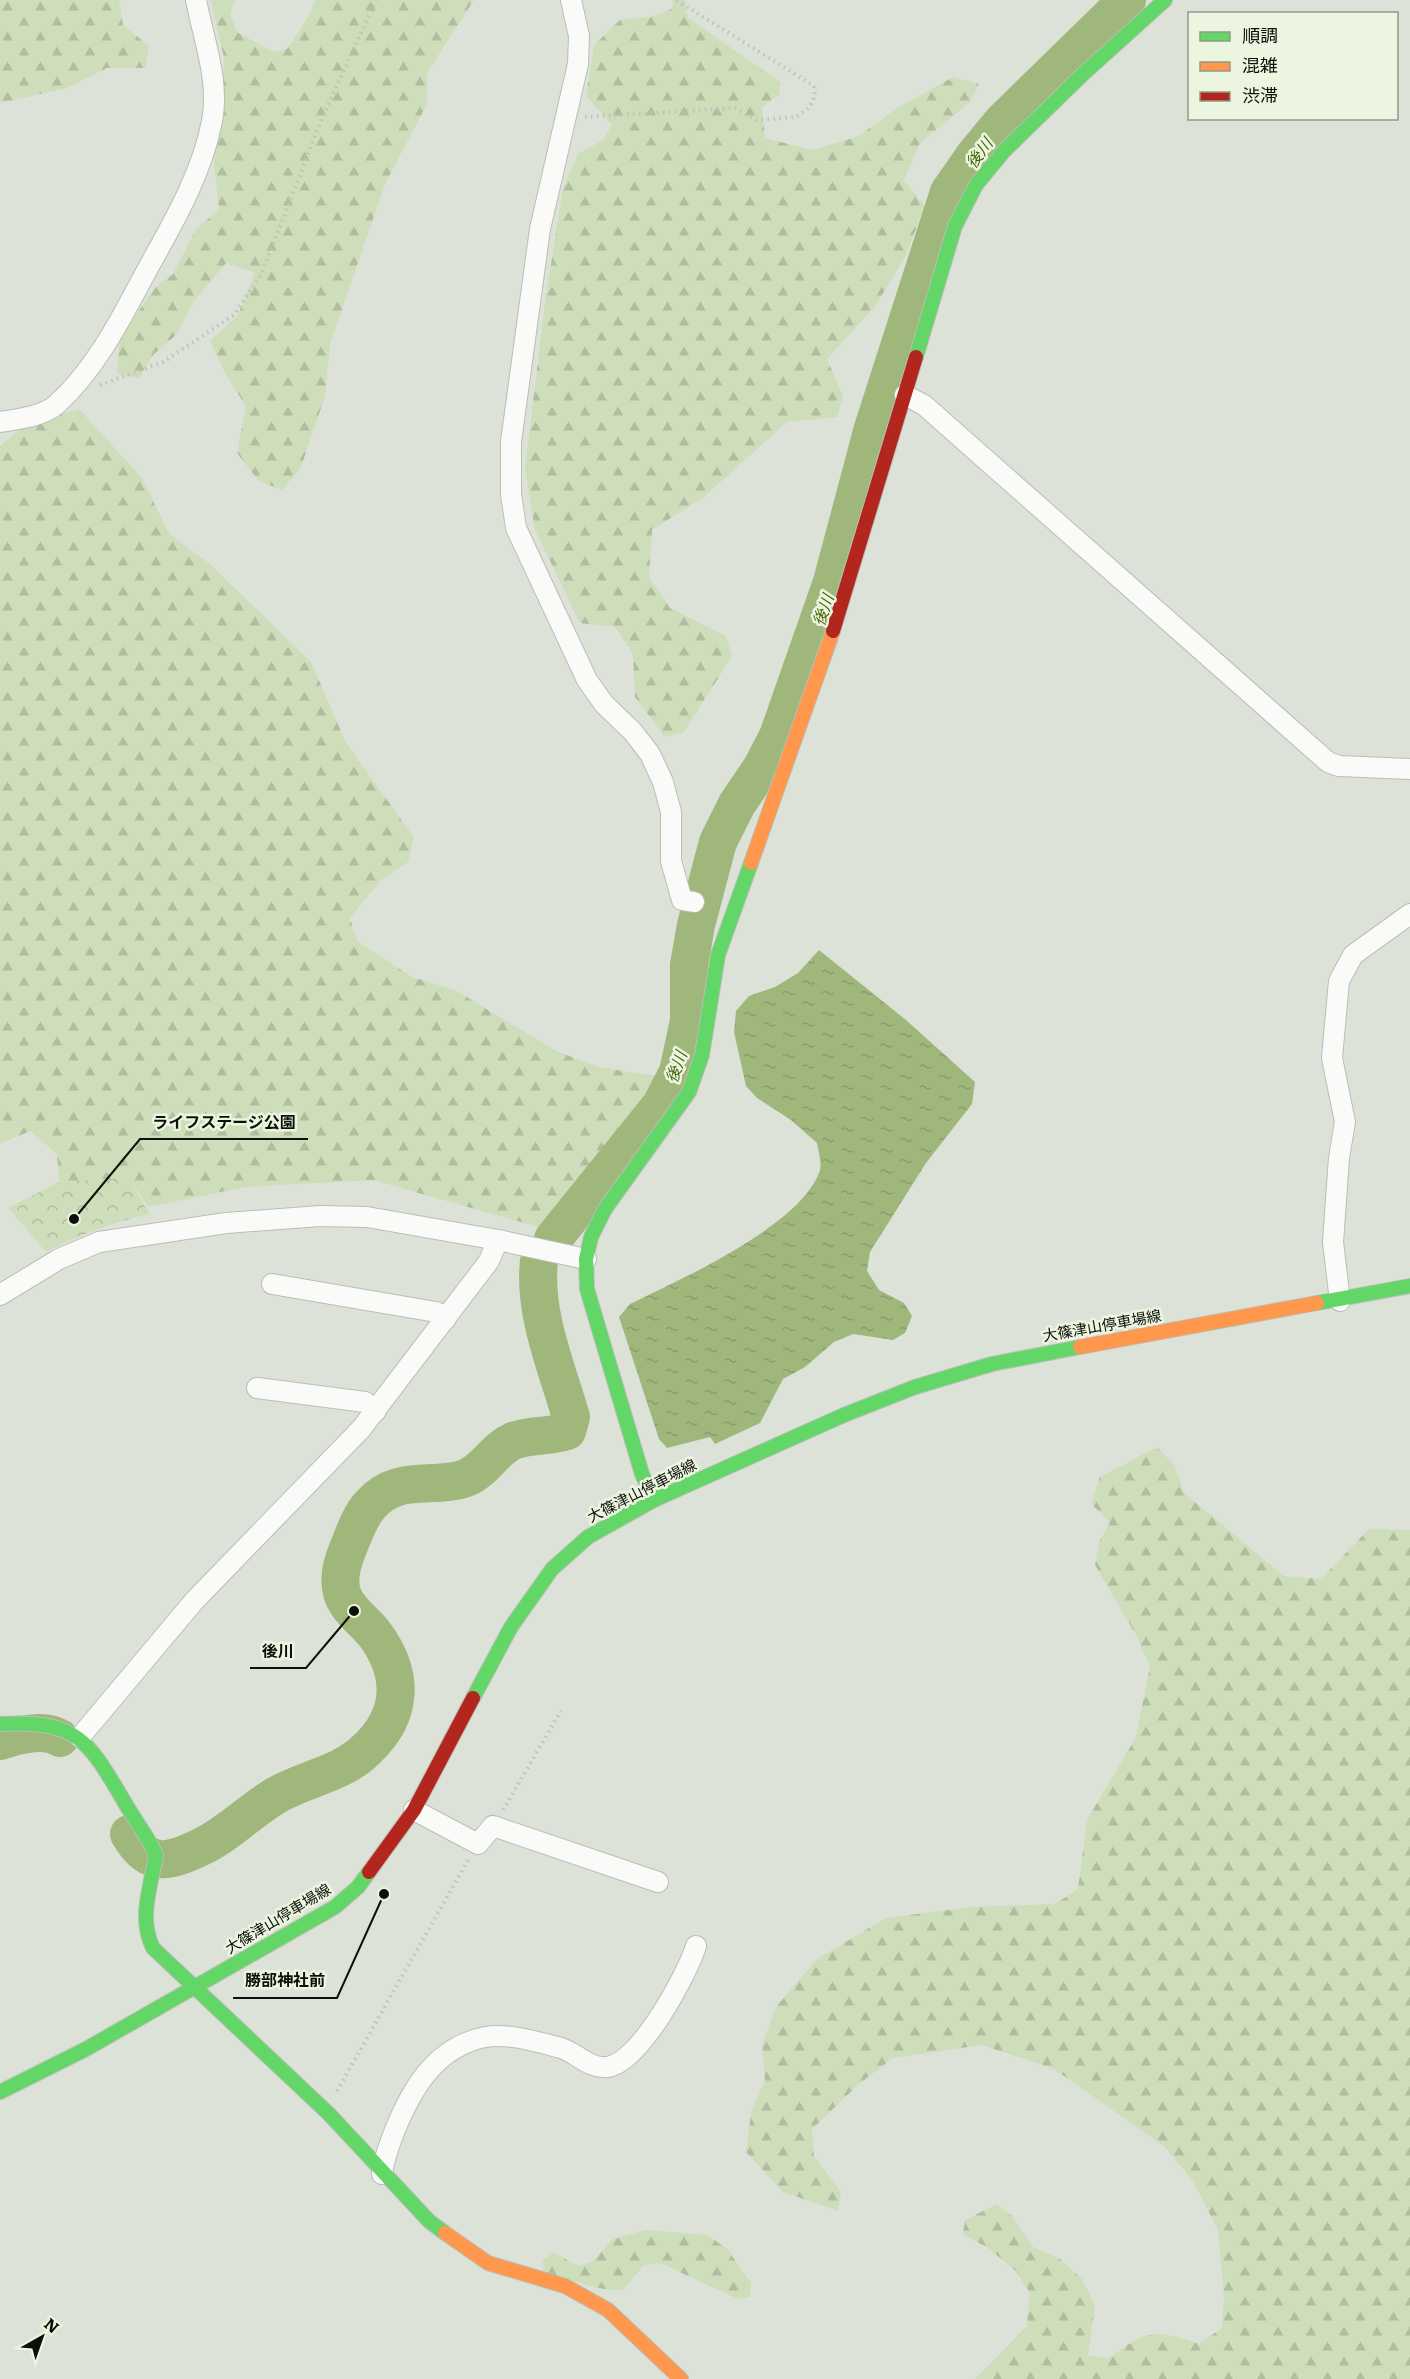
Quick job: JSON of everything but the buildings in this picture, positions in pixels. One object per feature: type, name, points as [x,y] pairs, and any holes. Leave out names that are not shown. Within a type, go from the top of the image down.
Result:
[{"type":"street","points":[[0,422],[31,417],[54,406],[78,381],[111,335],[171,229],[201,162],[213,119],[213,85],[196,0]]},
{"type":"street","points":[[571,0],[579,36],[578,55],[540,229],[511,442],[511,494],[516,528],[587,680],[604,704],[633,732],[650,754],[663,782],[671,812],[671,861],[677,887],[682,900],[694,902]]},
{"type":"street","points":[[654,1500],[642,1474],[587,1289],[586,1260],[591,1237],[605,1209],[689,1092],[702,1055],[718,955],[844,600],[955,226],[976,185],[1012,143],[1083,74],[1165,0]]},
{"type":"street","points":[[905,394],[924,405],[1328,762],[1339,766],[1410,769]]},
{"type":"street","points":[[1340,1300],[1334,1242],[1339,1158],[1345,1122],[1332,1058],[1338,981],[1353,955],[1410,914]]},
{"type":"street","points":[[0,1295],[59,1259],[99,1242],[226,1223],[320,1216],[368,1217],[498,1240],[586,1260]]},
{"type":"street","points":[[80,1737],[195,1600],[310,1484],[376,1411],[489,1261],[498,1240]]},
{"type":"street","points":[[272,1284],[436,1312],[446,1319]]},
{"type":"street","name":"大篠津山停車場線","points":[[0,2092],[86,2049],[197,1987],[335,1907],[358,1887],[380,1860],[414,1810],[511,1627],[552,1569],[588,1538],[654,1500],[844,1415],[915,1387],[992,1364],[1410,1286]]},
{"type":"street","points":[[256,1388],[365,1402],[376,1411]]},
{"type":"street","points":[[0,1724],[23,1722],[55,1725],[80,1737],[103,1765],[156,1861],[145,1926],[146,1938],[153,1948],[197,1987],[329,2114],[382,2174],[429,2221],[488,2263],[565,2286],[608,2310],[681,2379]]},
{"type":"street","points":[[414,1810],[478,1844],[493,1826],[658,1882]]},
{"type":"street","points":[[382,2174],[383,2161],[408,2097],[433,2065],[461,2045],[486,2037],[507,2036],[564,2049],[596,2066],[609,2067],[633,2050],[645,2037],[677,1990],[690,1966],[696,1946]]},
{"type":"path","points":[[78,381],[104,385],[163,362],[234,315],[261,275],[320,123],[376,0]]},
{"type":"path","points":[[566,118],[735,108],[756,120],[796,117],[810,106],[815,95],[814,86],[676,0]]},
{"type":"path","points":[[493,1826],[561,1711]]},
{"type":"path","points":[[329,2114],[341,2082],[478,1844]]},
{"type":"green space","points":[[0,0],[119,0],[123,25],[149,46],[145,68],[107,68],[67,88],[0,103]]},
{"type":"green space","points":[[211,0],[235,0],[230,14],[237,32],[273,52],[287,49],[309,16],[315,0],[474,0],[427,73],[427,104],[385,184],[330,344],[325,396],[301,467],[282,490],[259,481],[237,453],[246,406],[226,375],[210,341],[238,315],[255,273],[226,263],[194,301],[176,335],[154,354],[139,378],[117,374],[120,337],[155,288],[173,274],[196,229],[219,210],[213,155],[222,97],[224,58]]},
{"type":"green space","points":[[673,0],[685,0],[688,18],[779,81],[780,94],[762,107],[765,138],[812,150],[857,137],[899,107],[953,77],[979,84],[969,103],[920,143],[904,180],[925,206],[905,257],[876,305],[827,359],[843,396],[837,417],[787,422],[705,496],[652,530],[649,577],[670,608],[726,636],[732,656],[684,732],[665,737],[635,697],[633,654],[615,627],[580,623],[535,530],[525,468],[545,303],[563,188],[578,154],[603,140],[612,125],[586,96],[594,45],[620,20],[650,17],[672,9]]},
{"type":"green space","points":[[79,409],[142,478],[169,534],[210,564],[311,662],[346,743],[414,837],[408,862],[381,880],[350,918],[357,941],[412,977],[455,990],[558,1052],[600,1067],[659,1077],[657,1099],[561,1215],[538,1227],[373,1180],[245,1187],[148,1207],[129,1178],[59,1182],[57,1154],[30,1131],[0,1144],[0,446],[25,426]]},
{"type":"green space","points":[[129,1178],[149,1214],[96,1230],[46,1252],[8,1208],[59,1182]]},
{"type":"green space","points":[[1157,1447],[1175,1466],[1184,1493],[1284,1576],[1321,1579],[1369,1529],[1410,1530],[1410,2379],[975,2379],[1027,2326],[1030,2293],[1016,2271],[988,2248],[963,2234],[965,2220],[997,2204],[1012,2216],[1033,2247],[1059,2258],[1082,2279],[1095,2306],[1088,2356],[1109,2358],[1133,2342],[1151,2334],[1171,2336],[1199,2344],[1222,2328],[1224,2296],[1218,2230],[1194,2183],[1165,2147],[1054,2069],[982,2045],[893,2058],[859,2084],[812,2129],[814,2156],[841,2192],[838,2211],[783,2192],[746,2152],[751,2113],[765,2080],[762,2045],[776,2007],[817,1959],[886,1918],[972,1907],[1055,1904],[1078,1889],[1087,1820],[1136,1737],[1150,1666],[1136,1635],[1095,1565],[1099,1542],[1110,1522],[1091,1504],[1100,1477]]},
{"type":"green space","points":[[646,2230],[708,2235],[728,2250],[751,2283],[750,2297],[738,2299],[660,2263],[644,2265],[623,2290],[593,2287],[543,2272],[543,2260],[554,2252],[577,2266],[592,2262],[613,2239]]},
{"type":"water","points":[[819,950],[906,1020],[975,1082],[972,1104],[926,1163],[870,1252],[867,1271],[879,1290],[904,1303],[912,1316],[905,1333],[893,1340],[853,1334],[834,1342],[805,1367],[783,1379],[760,1423],[715,1444],[710,1437],[667,1448],[659,1439],[619,1317],[630,1304],[737,1249],[790,1211],[809,1191],[820,1170],[817,1143],[791,1120],[757,1098],[746,1086],[734,1032],[736,1011],[749,996],[775,987],[798,973]]},
{"type":"waterway","name":"後川","points":[[553,1239],[661,1105],[678,1072],[689,1021],[689,965],[696,925],[718,842],[737,804],[762,767],[778,736],[832,582],[873,428],[949,192],[1002,122],[1127,0]]},
{"type":"waterway","name":"後川","points":[[129,1834],[144,1853],[152,1857],[169,1859],[190,1852],[211,1842],[275,1796],[346,1765],[357,1758],[379,1736],[393,1709],[396,1694],[395,1680],[385,1651],[376,1636],[344,1599],[340,1580],[344,1560],[361,1518],[380,1495],[403,1486],[463,1479],[477,1472],[500,1449],[513,1441],[567,1431],[571,1417],[543,1320],[538,1281],[539,1261]]},
{"type":"waterway","name":"後川","points":[[0,1741],[38,1733],[60,1738]]},
{"type":"traffic: fast","points":[[916,357],[955,226],[976,185],[1004,151],[1083,74],[1165,0]]},
{"type":"traffic: fast","points":[[654,1500],[642,1474],[587,1289],[586,1259],[591,1237],[605,1209],[689,1092],[702,1055],[718,955],[751,863]]},
{"type":"traffic: fast","points":[[1317,1303],[1410,1286]]},
{"type":"traffic: fast","points":[[473,1698],[511,1627],[552,1569],[588,1537],[654,1500],[844,1415],[915,1387],[992,1364],[1080,1347]]},
{"type":"traffic: fast","points":[[0,1724],[47,1726],[78,1738],[90,1749],[156,1855],[146,1914],[146,1925],[153,1948],[329,2114],[429,2221],[445,2233]]},
{"type":"traffic: fast","points":[[0,2092],[86,2049],[335,1907],[358,1887],[369,1872]]},
{"type":"traffic: slow","points":[[751,863],[833,631]]},
{"type":"traffic: slow","points":[[1080,1347],[1317,1303]]},
{"type":"traffic: slow","points":[[445,2233],[488,2263],[565,2286],[608,2310],[681,2379]]},
{"type":"traffic: jam","points":[[833,631],[916,357]]},
{"type":"traffic: jam","points":[[369,1872],[414,1810],[473,1698]]},
{"type":"place","name":"ライフステージ公園","points":[[74,1219]]},
{"type":"place","name":"後川","points":[[354,1611]]},
{"type":"place","name":"勝部神社前","points":[[384,1894]]}]
